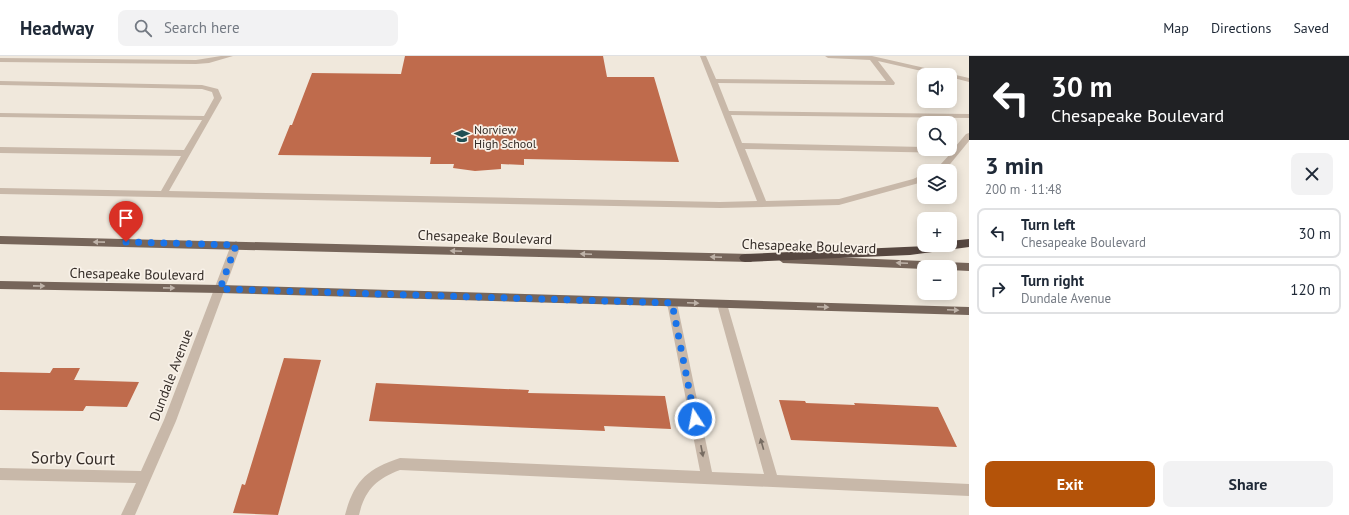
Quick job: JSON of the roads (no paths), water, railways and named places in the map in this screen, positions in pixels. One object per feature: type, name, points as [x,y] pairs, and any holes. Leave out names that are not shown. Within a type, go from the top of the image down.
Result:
[{"type":"highway","points":[[745,258],[910,251],[969,243]]},
{"type":"main road","name":"Chesapeake Boulevard","points":[[0,240],[745,258],[969,267]]},
{"type":"main road","name":"Chesapeake Boulevard","points":[[0,285],[220,289],[969,311]]},
{"type":"street","points":[[0,60],[196,62],[209,61],[230,56]]},
{"type":"street","points":[[703,56],[763,204]]},
{"type":"street","points":[[828,56],[872,58],[917,68]]},
{"type":"street","points":[[713,81],[891,83],[872,58]]},
{"type":"street","points":[[957,77],[969,80]]},
{"type":"street","points":[[0,83],[202,87],[214,89],[218,93],[218,98],[163,195]]},
{"type":"street","points":[[726,113],[969,116]]},
{"type":"street","points":[[0,115],[208,118]]},
{"type":"street","points":[[957,150],[969,136]]},
{"type":"street","points":[[740,146],[917,149]]},
{"type":"street","points":[[0,150],[187,153]]},
{"type":"street","points":[[945,164],[952,156]]},
{"type":"street","points":[[0,191],[712,205],[839,202],[917,180]]},
{"type":"street","name":"Dundale Avenue","points":[[128,515],[170,421],[236,245]]},
{"type":"street","points":[[672,303],[707,477]]},
{"type":"street","points":[[722,304],[773,482]]},
{"type":"street","points":[[352,515],[355,502],[368,480],[381,470],[400,464],[969,490]]},
{"type":"street","name":"Sorby Court","points":[[0,474],[145,477]]},
{"type":"place","name":"Norview High School","points":[[462,136]]}]
